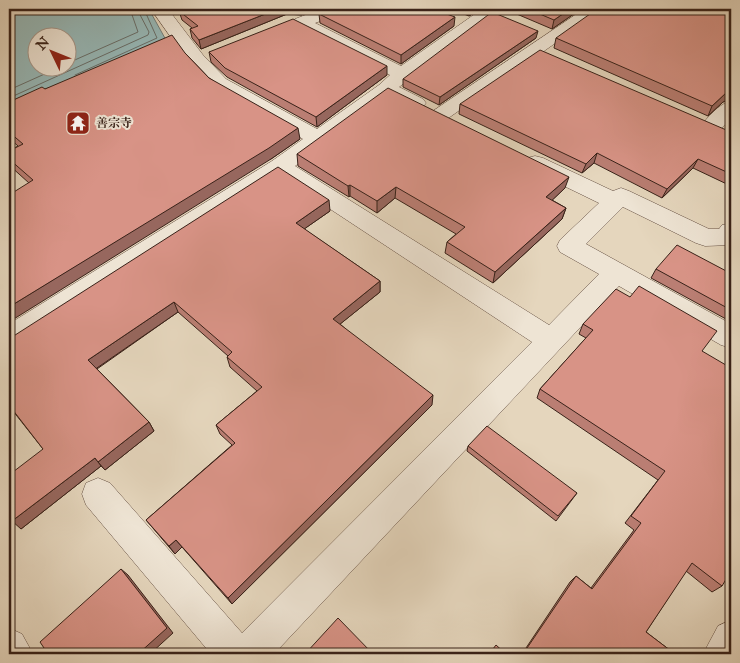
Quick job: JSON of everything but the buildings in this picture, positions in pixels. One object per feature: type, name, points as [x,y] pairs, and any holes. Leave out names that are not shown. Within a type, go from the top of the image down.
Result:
[{"type":"street","points":[[159,9],[196,59],[219,83],[319,139]]},
{"type":"street","points":[[387,88],[449,120],[544,43],[595,9]]},
{"type":"street","points":[[330,10],[293,24],[402,74]]},
{"type":"street","points":[[9,338],[280,166],[319,139],[387,88],[462,21],[497,13]]},
{"type":"street","points":[[196,59],[214,52]]},
{"type":"street","points":[[731,107],[702,123],[731,136]]},
{"type":"street","points":[[518,154],[615,201]]},
{"type":"street","points":[[280,166],[551,340]]},
{"type":"street","points":[[731,231],[726,238],[705,237],[621,196],[569,246],[731,337]]},
{"type":"street","points":[[248,654],[616,273]]},
{"type":"street","points":[[98,494],[235,654]]},
{"type":"street","points":[[722,654],[731,639]]},
{"type":"street","points":[[9,647],[14,654]]},
{"type":"water","points":[[25,9],[146,9],[151,13],[166,40],[9,110],[9,15]]},
{"type":"place","name":"善宗寺","points":[[78,123]]}]
